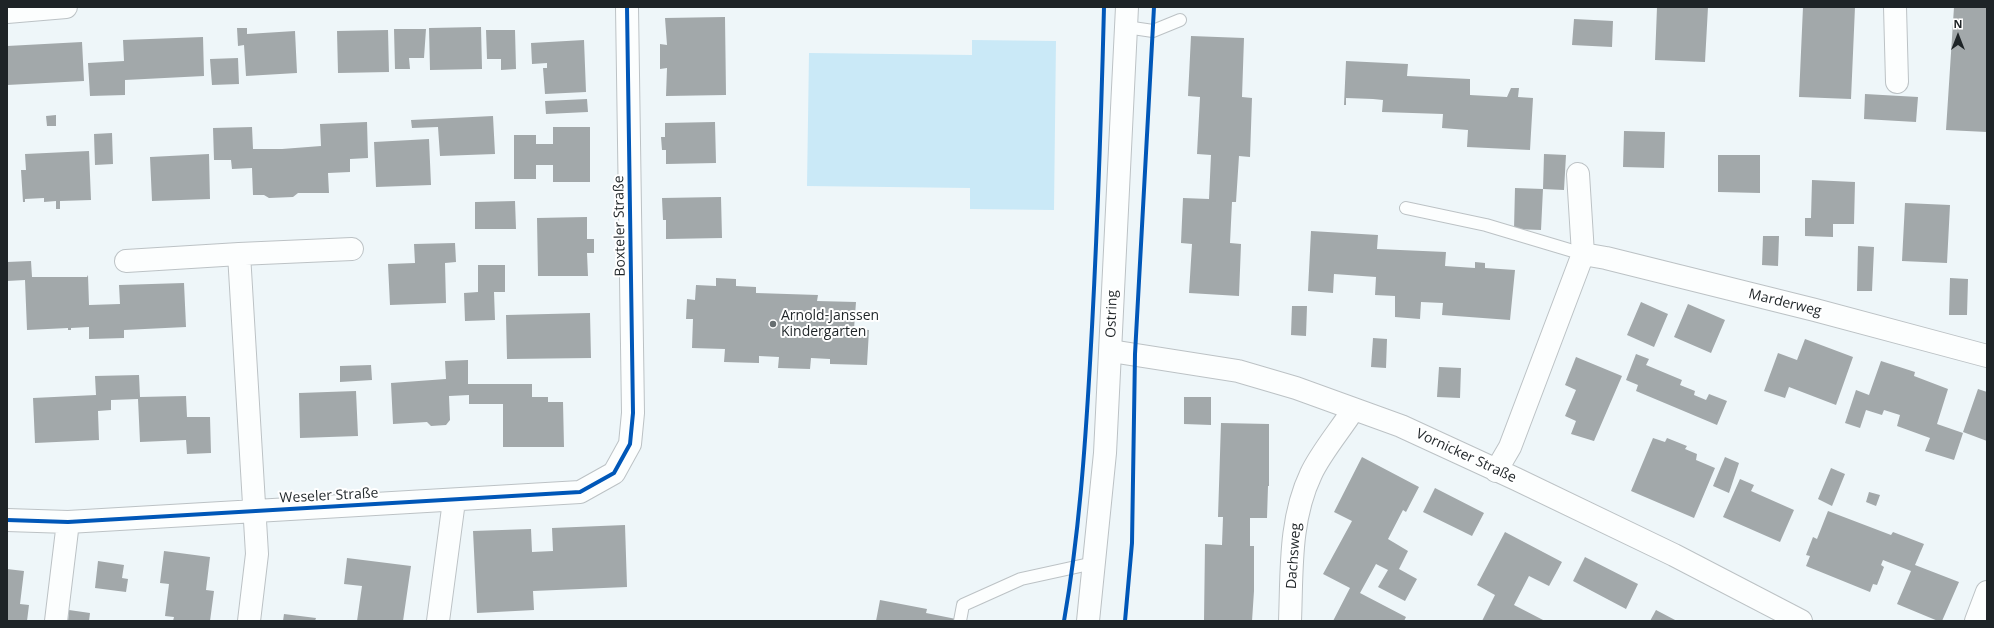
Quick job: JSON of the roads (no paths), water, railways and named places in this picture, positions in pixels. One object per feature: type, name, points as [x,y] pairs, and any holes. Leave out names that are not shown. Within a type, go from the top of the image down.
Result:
[{"type":"street","points":[[7,12],[66,7]]},
{"type":"street","name":"Boxteler Straße","points":[[627,7],[633,398],[630,444]]},
{"type":"street","points":[[1895,7],[1896,82]]},
{"type":"street","name":"Ostring","points":[[1088,621],[1105,453],[1126,17]]},
{"type":"street","points":[[1496,471],[1510,447],[1583,254],[1578,174]]},
{"type":"street","points":[[126,261],[352,249]]},
{"type":"street","points":[[239,254],[257,554],[249,621]]},
{"type":"street","name":"Marderweg","points":[[1583,254],[1606,258],[1815,310],[1987,356]]},
{"type":"street","name":"Vornicker Straße","points":[[1111,351],[1238,371],[1296,388],[1353,410],[1401,426],[1516,479],[1674,555],[1801,621]]},
{"type":"street","name":"Dachsweg","points":[[1290,621],[1294,533],[1299,507],[1311,473],[1353,410]]},
{"type":"street","name":"Weseler Straße","points":[[7,520],[68,522],[454,501],[580,492],[614,473],[630,444]]},
{"type":"street","points":[[438,621],[454,501]]},
{"type":"street","points":[[56,621],[68,522]]},
{"type":"street","points":[[1976,621],[1987,592]]},
{"type":"lane","points":[[1126,17],[1153,31],[1180,20]]},
{"type":"lane","points":[[1406,208],[1486,225],[1583,254]]},
{"type":"lane","points":[[960,621],[962,605],[1021,579],[1094,563]]},
{"type":"place","name":"Arnold-Janssen Kindergarten","points":[[773,324]]}]
